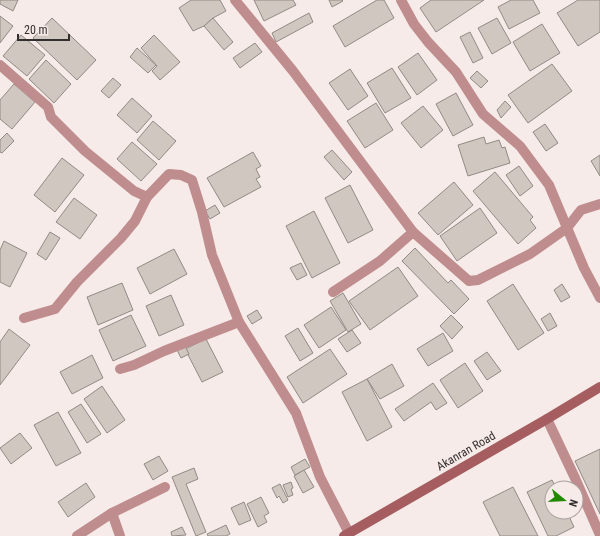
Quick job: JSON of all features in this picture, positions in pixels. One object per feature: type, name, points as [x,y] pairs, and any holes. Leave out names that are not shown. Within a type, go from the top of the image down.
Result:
[{"type":"main road","name":"Akanran Road","points":[[347,535],[600,387]]},
{"type":"street","points":[[235,0],[293,71],[414,232],[469,281],[478,280],[530,254],[567,228],[580,210],[600,204]]},
{"type":"street","points":[[401,0],[414,24],[428,42],[456,72],[483,114],[520,146],[549,185],[584,268],[600,298]]},
{"type":"street","points":[[0,65],[48,107],[51,117],[85,151],[134,191],[147,197]]},
{"type":"street","points":[[24,318],[55,309],[77,282],[121,238],[135,221],[147,197],[169,174],[181,175],[192,180],[202,212],[212,255],[239,322],[296,413],[320,477],[347,535]]},
{"type":"street","points":[[333,292],[380,261],[414,232]]},
{"type":"street","points":[[120,369],[134,365],[164,351],[239,322]]},
{"type":"street","points":[[547,419],[600,535]]},
{"type":"street","points":[[77,536],[112,513],[165,487]]},
{"type":"street","points":[[112,513],[120,536]]},
{"type":"building","points":[[0,0],[18,0],[13,11],[0,4]]},
{"type":"building","points":[[191,0],[220,0],[226,11],[213,18],[204,26],[193,31],[179,8]]},
{"type":"building","points":[[254,0],[293,0],[296,5],[264,21]]},
{"type":"building","points":[[329,0],[342,0],[343,1],[332,7]]},
{"type":"building","points":[[377,0],[384,0],[394,18],[345,47],[333,26]]},
{"type":"building","points":[[431,0],[484,0],[436,32],[420,8]]},
{"type":"building","points":[[511,0],[533,0],[540,13],[509,29],[498,7]]},
{"type":"building","points":[[578,0],[600,0],[600,32],[578,46],[557,13]]},
{"type":"building","points":[[309,13],[313,22],[276,42],[272,33]]},
{"type":"building","points":[[0,16],[13,26],[0,43]]},
{"type":"building","points":[[52,18],[96,60],[77,80],[33,38]]},
{"type":"building","points":[[213,18],[233,42],[224,50],[204,26]]},
{"type":"building","points":[[497,18],[511,43],[492,54],[478,28]]},
{"type":"building","points":[[542,24],[560,53],[530,71],[513,42]]},
{"type":"building","points":[[470,32],[483,58],[473,63],[460,37]]},
{"type":"building","points":[[21,35],[45,55],[27,76],[3,56]]},
{"type":"building","points":[[154,35],[180,62],[160,80],[152,71],[157,66],[141,48]]},
{"type":"building","points":[[255,43],[262,52],[240,68],[233,58]]},
{"type":"building","points":[[137,48],[156,65],[148,73],[130,57]]},
{"type":"building","points":[[418,53],[437,80],[417,95],[398,67]]},
{"type":"building","points":[[46,60],[71,84],[54,103],[29,79]]},
{"type":"building","points":[[552,64],[572,91],[528,123],[508,95]]},
{"type":"building","points":[[392,68],[411,98],[385,113],[367,83]]},
{"type":"building","points":[[350,69],[368,96],[348,110],[329,83]]},
{"type":"building","points":[[477,71],[488,81],[481,88],[470,78]]},
{"type":"building","points":[[113,78],[121,85],[109,98],[101,91]]},
{"type":"building","points":[[14,84],[35,102],[12,129],[0,119],[0,100]]},
{"type":"building","points":[[456,93],[473,125],[453,136],[436,104]]},
{"type":"building","points":[[132,98],[152,116],[137,133],[117,115]]},
{"type":"building","points":[[505,101],[511,107],[501,118],[497,110]]},
{"type":"building","points":[[376,103],[393,130],[365,148],[347,121]]},
{"type":"building","points":[[423,106],[443,130],[421,148],[401,123]]},
{"type":"building","points":[[153,121],[176,141],[159,160],[137,140]]},
{"type":"building","points":[[545,124],[558,143],[546,151],[533,132]]},
{"type":"building","points":[[7,133],[14,141],[2,153],[0,152],[0,140]]},
{"type":"building","points":[[484,137],[486,144],[499,140],[502,148],[505,147],[510,163],[468,176],[458,145]]},
{"type":"building","points":[[132,142],[157,164],[141,181],[117,159]]},
{"type":"building","points":[[332,150],[352,172],[344,180],[324,157]]},
{"type":"building","points":[[253,152],[261,166],[256,169],[260,177],[256,179],[261,187],[224,207],[207,178]]},
{"type":"building","points":[[600,155],[600,176],[591,161]]},
{"type":"building","points":[[62,158],[84,175],[55,212],[34,195]]},
{"type":"building","points":[[519,166],[533,186],[520,196],[506,175]]},
{"type":"building","points":[[495,172],[533,217],[530,220],[536,228],[518,244],[473,191]]},
{"type":"building","points":[[454,182],[473,205],[438,235],[418,213]]},
{"type":"building","points":[[350,185],[373,230],[348,243],[325,198]]},
{"type":"building","points":[[74,198],[97,215],[80,239],[56,222]]},
{"type":"building","points":[[215,205],[220,213],[210,219],[205,211]]},
{"type":"building","points":[[480,208],[497,233],[457,261],[440,236]]},
{"type":"building","points":[[314,211],[340,263],[312,278],[286,226]]},
{"type":"building","points":[[50,232],[60,238],[46,260],[37,254]]},
{"type":"building","points":[[4,241],[27,253],[10,287],[0,282],[0,250]]},
{"type":"building","points":[[415,248],[448,283],[451,280],[469,299],[454,314],[402,261]]},
{"type":"building","points":[[174,249],[187,274],[150,294],[137,268]]},
{"type":"building","points":[[301,263],[307,275],[297,280],[290,268]]},
{"type":"building","points":[[398,267],[418,296],[370,330],[349,301]]},
{"type":"building","points":[[122,283],[133,310],[98,325],[87,297]]},
{"type":"building","points":[[513,284],[544,333],[518,350],[487,301]]},
{"type":"building","points":[[562,284],[570,297],[561,302],[554,290]]},
{"type":"building","points":[[343,293],[361,324],[348,332],[330,301]]},
{"type":"building","points":[[171,295],[184,325],[159,336],[146,306]]},
{"type":"building","points":[[331,307],[346,330],[319,348],[304,325]]},
{"type":"building","points":[[257,310],[262,318],[252,324],[247,316]]},
{"type":"building","points":[[550,313],[557,326],[548,331],[541,319]]},
{"type":"building","points":[[131,315],[146,346],[113,361],[99,330]]},
{"type":"building","points":[[451,315],[463,327],[452,339],[440,326]]},
{"type":"building","points":[[298,328],[313,353],[300,361],[285,336]]},
{"type":"building","points":[[9,329],[30,345],[0,385],[0,342]]},
{"type":"building","points":[[352,330],[361,343],[347,352],[338,339]]},
{"type":"building","points":[[443,333],[453,351],[428,366],[417,349]]},
{"type":"building","points":[[206,339],[223,372],[202,382],[185,349]]},
{"type":"building","points":[[185,346],[189,354],[181,358],[177,350]]},
{"type":"building","points":[[330,349],[347,374],[303,403],[287,377]]},
{"type":"building","points":[[487,352],[501,371],[487,380],[474,361]]},
{"type":"building","points":[[92,355],[103,378],[72,394],[60,372]]},
{"type":"building","points":[[465,363],[483,391],[458,408],[440,380]]},
{"type":"building","points":[[392,364],[404,386],[380,399],[367,379]]},
{"type":"building","points":[[367,379],[392,427],[367,441],[342,392]]},
{"type":"building","points":[[433,383],[447,403],[436,410],[431,402],[404,421],[395,409]]},
{"type":"building","points":[[102,386],[125,420],[107,433],[84,399]]},
{"type":"building","points":[[81,404],[101,434],[87,443],[68,412]]},
{"type":"building","points":[[58,412],[81,453],[56,466],[34,425]]},
{"type":"building","points":[[20,433],[32,448],[11,464],[0,448]]},
{"type":"building","points":[[600,449],[600,514],[584,480],[575,461]]},
{"type":"building","points":[[159,456],[168,471],[153,480],[144,464]]},
{"type":"building","points":[[305,459],[310,467],[295,475],[291,467]]},
{"type":"building","points":[[194,468],[198,479],[186,484],[206,532],[196,536],[172,477]]},
{"type":"building","points":[[304,470],[314,487],[303,493],[294,476]]},
{"type":"building","points":[[291,482],[293,495],[288,497],[283,485]]},
{"type":"building","points":[[86,483],[95,497],[68,517],[58,502]]},
{"type":"building","points":[[280,484],[288,500],[283,503],[279,496],[277,498],[272,488]]},
{"type":"building","points":[[544,484],[544,520],[571,520],[574,527],[556,536],[548,536],[527,492]]},
{"type":"building","points":[[513,487],[538,536],[500,536],[483,502]]},
{"type":"building","points":[[261,497],[269,513],[264,516],[267,522],[258,527],[247,504]]},
{"type":"building","points":[[244,502],[251,520],[239,525],[231,508]]},
{"type":"building","points":[[226,525],[230,534],[226,536],[208,536],[207,534]]},
{"type":"building","points":[[182,527],[186,535],[172,536],[171,532]]}]
